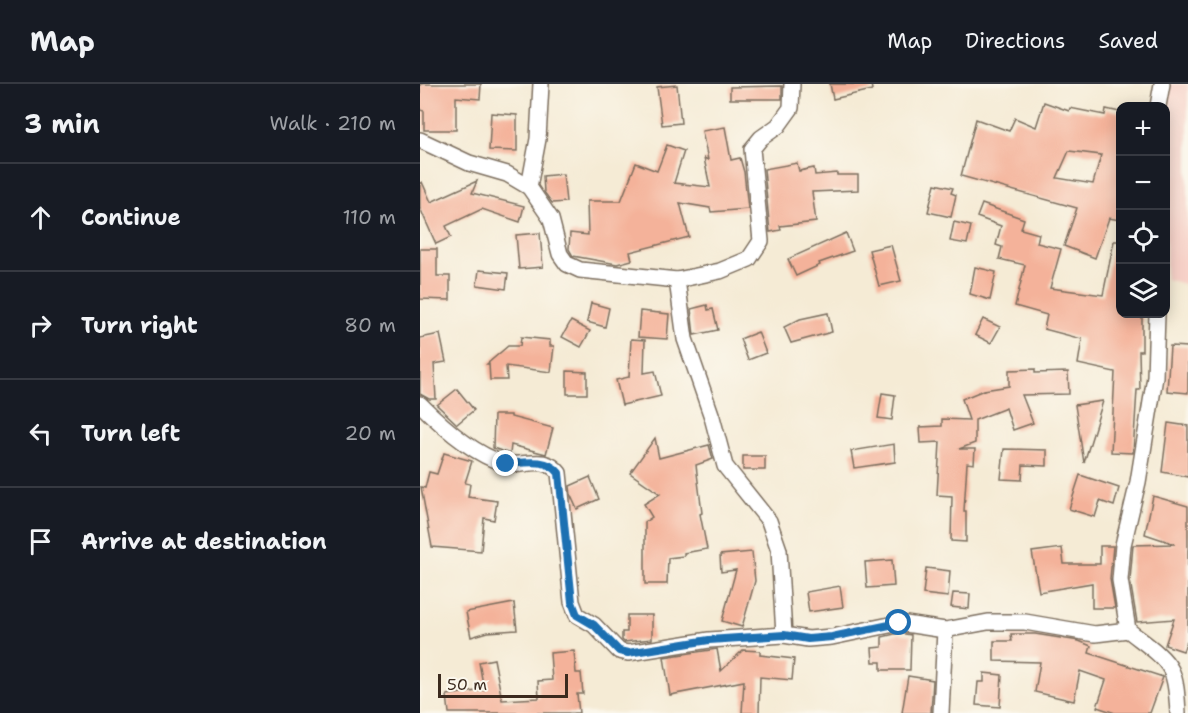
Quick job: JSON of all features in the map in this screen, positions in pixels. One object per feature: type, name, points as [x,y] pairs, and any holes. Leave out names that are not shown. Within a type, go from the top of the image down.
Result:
[{"type":"street","points":[[529,187],[538,140],[541,84]]},
{"type":"street","points":[[420,140],[469,163],[507,174],[529,187],[551,219],[560,254],[567,264],[580,270],[677,280],[720,271],[749,259],[761,241],[752,149],[761,138],[778,126],[791,108],[792,84]]},
{"type":"street","points":[[1159,102],[1162,84]]},
{"type":"street","points":[[677,280],[685,339],[712,417],[725,466],[770,521],[779,550],[784,635]]},
{"type":"street","points":[[1157,318],[1155,377],[1138,482],[1123,545],[1120,580],[1128,630],[1160,657],[1170,669],[1176,689],[1178,713]]},
{"type":"street","points":[[420,404],[470,447],[490,458],[506,464],[545,463],[553,466],[559,473],[572,602],[577,615],[594,625],[619,651],[628,653],[709,640],[784,635],[808,639],[832,637],[899,623],[945,630],[988,622],[1025,622],[1095,634],[1128,630]]},
{"type":"street","points":[[941,713],[945,630]]},
{"type":"shaded area","points":[[1164,84],[1188,84],[1188,285],[1170,280],[1170,102],[1164,102]]},
{"type":"building","points":[[420,84],[481,84],[480,99],[456,97],[456,130],[424,130],[424,111],[420,110]]},
{"type":"building","points":[[830,84],[871,84],[872,90],[833,99]]},
{"type":"building","points":[[677,85],[681,123],[662,125],[657,87]]},
{"type":"building","points":[[782,86],[782,99],[730,99],[730,87]]},
{"type":"building","points":[[1044,102],[1069,111],[1070,108],[1105,115],[1106,109],[1116,111],[1116,219],[1109,218],[1095,258],[1064,246],[1077,208],[961,176],[976,119],[1009,131],[1015,118],[1036,127]],"holes":[[[1069,151],[1101,155],[1093,184],[1057,178]]]},
{"type":"building","points":[[491,113],[517,115],[517,151],[489,150]]},
{"type":"building","points":[[725,127],[731,160],[740,158],[744,172],[748,209],[711,212],[710,208],[680,203],[689,237],[630,252],[632,260],[617,264],[573,256],[569,249],[570,233],[588,235],[587,201],[621,201],[636,163],[657,171],[667,145],[684,151],[674,183],[710,187],[704,158],[708,160],[702,131]]},
{"type":"building","points":[[797,163],[799,171],[814,168],[815,175],[837,173],[837,175],[858,175],[858,190],[812,192],[816,222],[780,226],[781,230],[770,232],[764,169]]},
{"type":"building","points":[[563,174],[566,202],[552,203],[544,192],[543,176]]},
{"type":"building","points":[[477,181],[472,193],[524,206],[520,222],[482,209],[446,226],[451,237],[436,244],[420,208],[420,183],[422,182],[431,202]]},
{"type":"building","points":[[935,184],[953,188],[951,193],[956,195],[951,217],[928,212]]},
{"type":"building","points":[[982,204],[1024,219],[1021,229],[1039,234],[1037,243],[1061,249],[1050,288],[1103,295],[1114,241],[1116,241],[1116,318],[1142,318],[1142,351],[1139,351],[1140,390],[1137,390],[1133,453],[1111,452],[1115,372],[1078,364],[1082,339],[1044,329],[1047,315],[1015,306],[1025,265],[999,259],[1002,247],[996,245],[1001,226],[977,217]]},
{"type":"building","points":[[954,222],[971,226],[967,244],[950,241]]},
{"type":"building","points":[[540,233],[543,267],[519,269],[516,235]]},
{"type":"building","points":[[846,233],[853,251],[819,263],[820,265],[796,276],[788,259]]},
{"type":"building","points":[[891,245],[901,281],[879,286],[869,250]]},
{"type":"building","points":[[420,249],[437,249],[437,276],[450,276],[450,300],[420,299]]},
{"type":"building","points":[[975,267],[996,272],[990,300],[970,294]]},
{"type":"building","points":[[479,270],[508,273],[506,289],[477,285]]},
{"type":"building","points":[[591,303],[609,308],[605,327],[587,322]]},
{"type":"building","points":[[707,305],[708,310],[713,309],[718,330],[694,335],[691,309]]},
{"type":"building","points":[[640,311],[669,314],[667,339],[638,337]]},
{"type":"building","points":[[828,313],[832,332],[791,343],[784,327],[800,319]]},
{"type":"building","points":[[983,319],[1000,327],[991,343],[975,335]]},
{"type":"building","points":[[571,321],[590,331],[581,347],[562,337]]},
{"type":"building","points":[[758,332],[766,353],[748,360],[740,339]]},
{"type":"building","points":[[440,334],[446,362],[434,364],[436,399],[429,399],[420,394],[420,338]]},
{"type":"building","points":[[521,337],[550,340],[550,346],[554,346],[551,372],[506,366],[507,380],[490,380],[489,364],[487,364],[508,346],[520,346]]},
{"type":"building","points":[[631,339],[645,340],[644,373],[655,371],[661,396],[622,405],[616,380],[629,377]]},
{"type":"building","points":[[1170,346],[1188,347],[1188,393],[1167,391]]},
{"type":"building","points":[[1035,369],[1035,373],[1068,372],[1069,394],[1022,395],[1033,423],[1013,430],[1006,408],[975,420],[975,443],[959,449],[975,449],[974,464],[967,463],[964,511],[966,511],[966,542],[951,541],[952,496],[937,495],[940,442],[921,443],[920,427],[942,426],[942,419],[969,420],[962,399],[984,390],[1009,386],[1009,370]]},
{"type":"building","points":[[567,371],[587,372],[587,394],[567,394]]},
{"type":"building","points":[[457,389],[474,410],[457,424],[437,405]]},
{"type":"building","points":[[882,393],[895,395],[892,420],[878,418]]},
{"type":"building","points":[[1103,401],[1084,463],[1075,405]]},
{"type":"building","points":[[494,415],[511,415],[511,417],[553,428],[546,454],[511,445],[510,454],[493,448]]},
{"type":"building","points":[[1168,423],[1188,426],[1188,477],[1162,472]]},
{"type":"building","points":[[655,438],[659,458],[709,445],[713,459],[696,465],[702,513],[700,514],[707,549],[668,558],[667,584],[645,584],[645,522],[652,517],[644,504],[660,494],[630,473]]},
{"type":"building","points":[[894,444],[895,462],[854,468],[851,451]]},
{"type":"building","points":[[1004,449],[1047,450],[1047,466],[1023,465],[1022,480],[1001,479]]},
{"type":"building","points":[[444,453],[472,461],[465,483],[470,484],[468,497],[497,501],[494,520],[484,518],[481,551],[432,547],[421,487],[425,488],[429,472],[437,474]]},
{"type":"building","points":[[743,456],[765,456],[765,470],[743,470]]},
{"type":"building","points":[[1080,475],[1119,488],[1114,506],[1100,501],[1095,517],[1069,509]]},
{"type":"building","points":[[590,477],[599,499],[577,509],[571,496],[570,486]]},
{"type":"building","points":[[1153,496],[1188,506],[1188,639],[1183,651],[1165,645],[1174,619],[1137,622],[1130,580],[1133,545],[1175,544],[1145,534]]},
{"type":"building","points":[[1100,546],[1113,546],[1110,579],[1115,608],[1092,608],[1092,583],[1039,592],[1032,552],[1062,548],[1064,564],[1100,564]]},
{"type":"building","points":[[752,552],[755,581],[742,627],[722,621],[736,570],[721,572],[720,555]]},
{"type":"building","points":[[892,560],[894,586],[867,588],[865,562]]},
{"type":"building","points":[[926,568],[950,571],[948,597],[923,594]]},
{"type":"building","points":[[840,586],[843,607],[809,612],[806,592]]},
{"type":"building","points":[[953,593],[970,594],[969,609],[951,607]]},
{"type":"building","points":[[514,603],[517,630],[488,632],[471,637],[466,612]]},
{"type":"building","points":[[627,615],[652,615],[652,639],[624,642],[622,632],[627,632]]},
{"type":"building","points":[[899,633],[911,635],[910,670],[881,670],[881,662],[873,662],[872,648],[882,647],[882,637]]},
{"type":"building","points":[[1011,634],[1035,634],[1079,641],[1091,646],[1089,653],[1163,677],[1150,713],[1115,713],[1097,707],[1106,680],[1080,671],[1074,701],[1035,692],[1040,662],[994,661],[994,641],[1012,641]]},
{"type":"building","points":[[717,649],[721,671],[743,650],[760,651],[760,655],[794,659],[792,680],[760,677],[759,713],[742,713],[744,681],[670,695],[664,657]]},
{"type":"building","points":[[574,651],[576,673],[581,673],[583,694],[577,694],[579,713],[449,713],[447,695],[484,690],[479,662],[494,659],[502,700],[539,698],[538,681],[552,680],[550,653]]},
{"type":"building","points":[[984,673],[1002,675],[1000,707],[976,705],[978,682],[984,682]]},
{"type":"building","points":[[908,676],[933,680],[931,713],[902,713]]},
{"type":"route","points":[[506,464],[545,463],[553,466],[559,473],[572,602],[577,615],[594,625],[619,651],[628,653],[709,640],[784,635],[808,639],[832,637],[899,623]]}]
